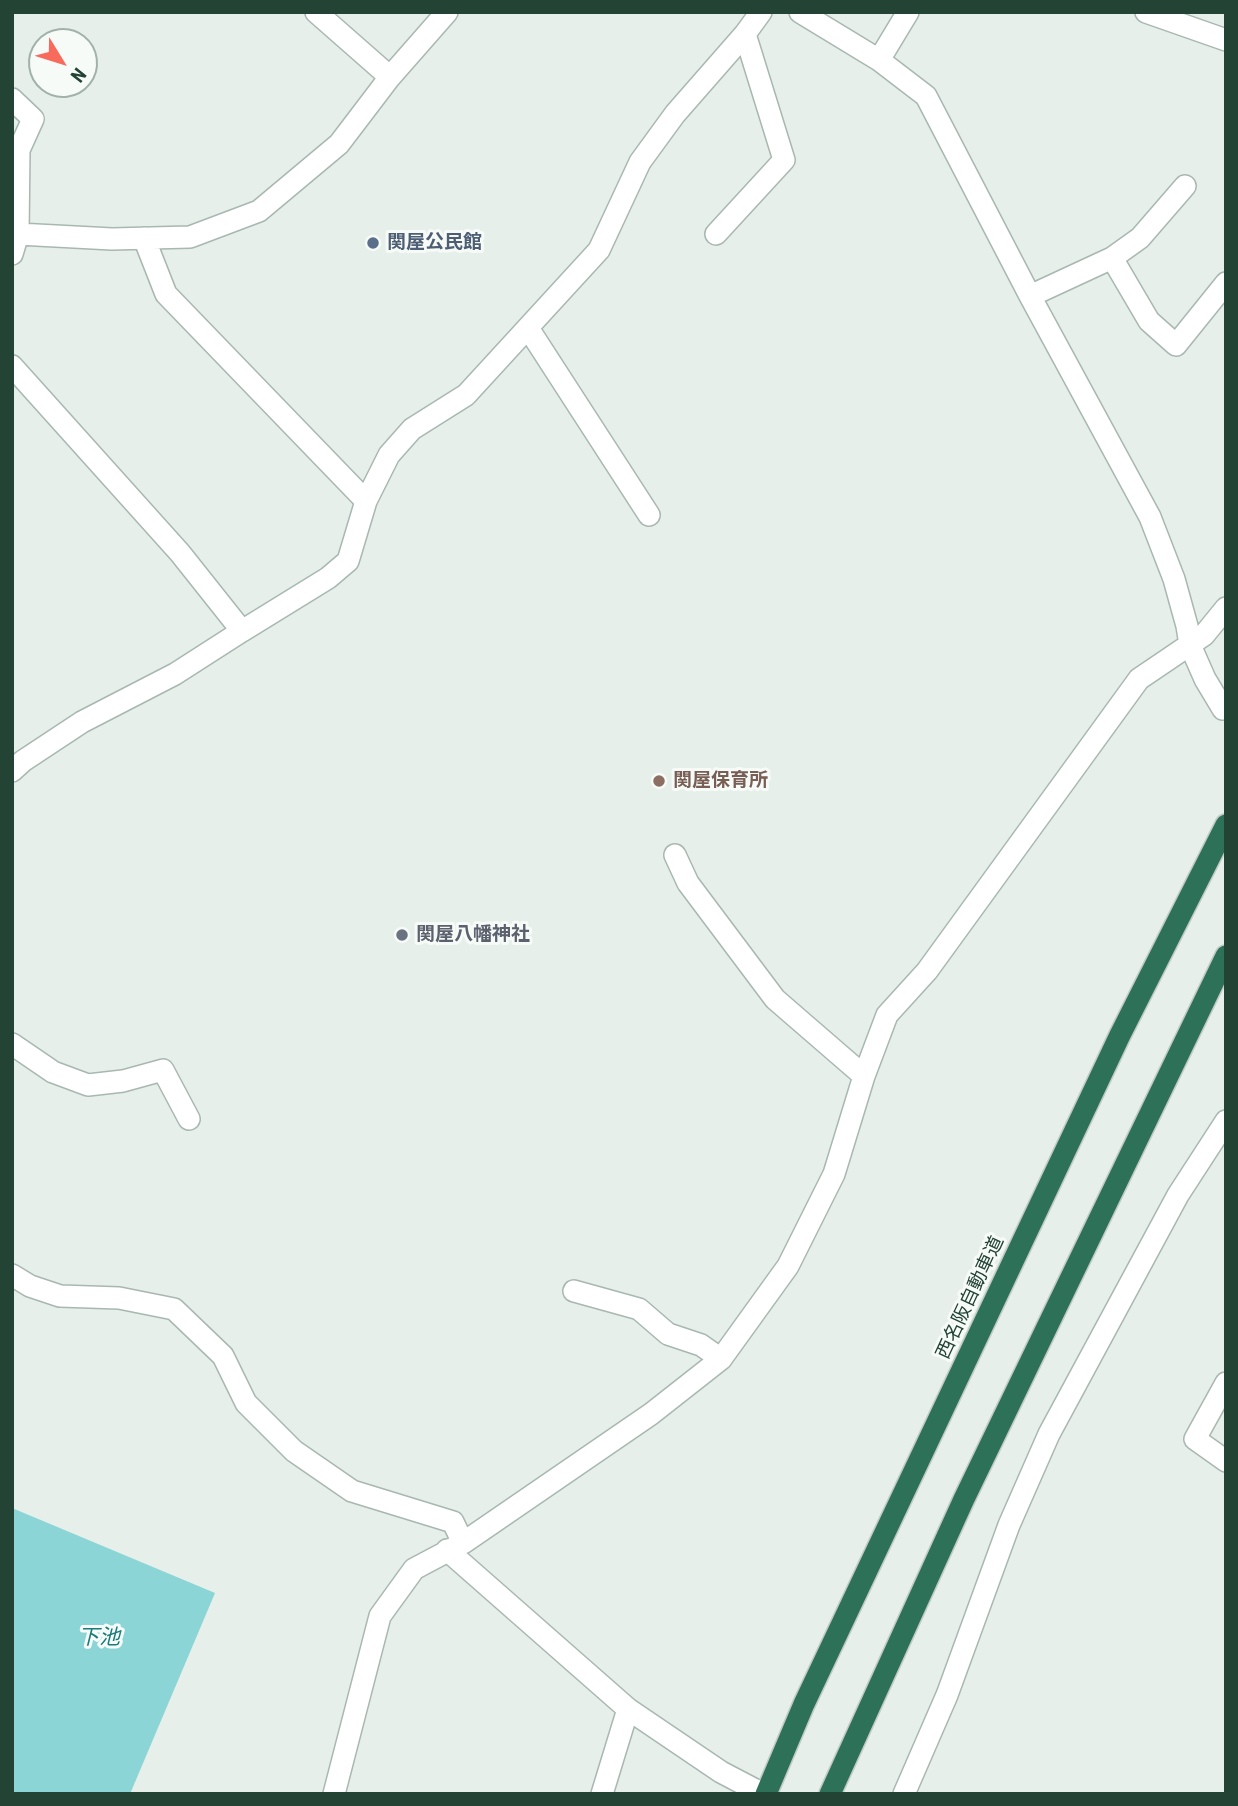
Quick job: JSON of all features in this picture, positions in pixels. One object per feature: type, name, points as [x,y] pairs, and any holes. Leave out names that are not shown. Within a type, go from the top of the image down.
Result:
[{"type":"highway","name":"西名阪自動車道","points":[[764,1794],[1120,1035],[1226,825]]},
{"type":"highway","points":[[830,1794],[970,1486],[1226,956]]},
{"type":"street","points":[[316,12],[390,77]]},
{"type":"street","points":[[12,99],[33,119],[19,150],[15,244],[190,237],[259,211],[339,144],[390,77],[447,12]]},
{"type":"street","points":[[12,771],[82,722],[175,674],[328,578],[348,561],[366,501],[389,455],[412,429],[466,395],[599,250],[640,162],[675,114],[761,12]]},
{"type":"street","points":[[800,12],[879,60],[926,96],[1030,296],[1150,517],[1174,579],[1190,645],[1205,679],[1223,709]]},
{"type":"street","points":[[879,60],[908,12]]},
{"type":"street","points":[[1146,12],[1226,40]]},
{"type":"street","points":[[716,234],[784,160],[745,33]]},
{"type":"street","points":[[1030,296],[1112,258],[1140,238],[1185,186]]},
{"type":"street","points":[[144,238],[166,294],[366,501]]},
{"type":"street","points":[[1112,258],[1149,321],[1176,345],[1226,283]]},
{"type":"street","points":[[528,328],[649,515]]},
{"type":"street","points":[[12,366],[180,553],[242,631]]},
{"type":"street","points":[[334,1794],[380,1616],[415,1569],[455,1547],[651,1414],[720,1359],[788,1266],[834,1174],[864,1076],[887,1015],[927,971],[1139,679],[1205,635],[1226,608]]},
{"type":"street","points":[[675,855],[688,883],[775,999],[864,1076]]},
{"type":"street","points":[[12,1044],[53,1072],[88,1085],[123,1081],[163,1070],[189,1119]]},
{"type":"street","points":[[904,1794],[947,1695],[1009,1525],[1049,1434],[1178,1195],[1226,1121]]},
{"type":"street","points":[[12,1275],[30,1286],[60,1296],[119,1298],[174,1309],[223,1356],[246,1403],[294,1451],[352,1491],[453,1522],[455,1547],[628,1709],[721,1772],[764,1794]]},
{"type":"street","points":[[574,1291],[639,1309],[668,1334],[701,1345],[720,1359]]},
{"type":"street","points":[[1226,1383],[1195,1439],[1226,1461]]},
{"type":"street","points":[[602,1794],[628,1709]]},
{"type":"water","name":"下池","points":[[12,1508],[215,1593],[130,1794],[12,1794]]},
{"type":"place","name":"関屋公民館","points":[[373,243]]},
{"type":"place","name":"関屋保育所","points":[[659,781]]},
{"type":"place","name":"関屋八幡神社","points":[[402,935]]}]
